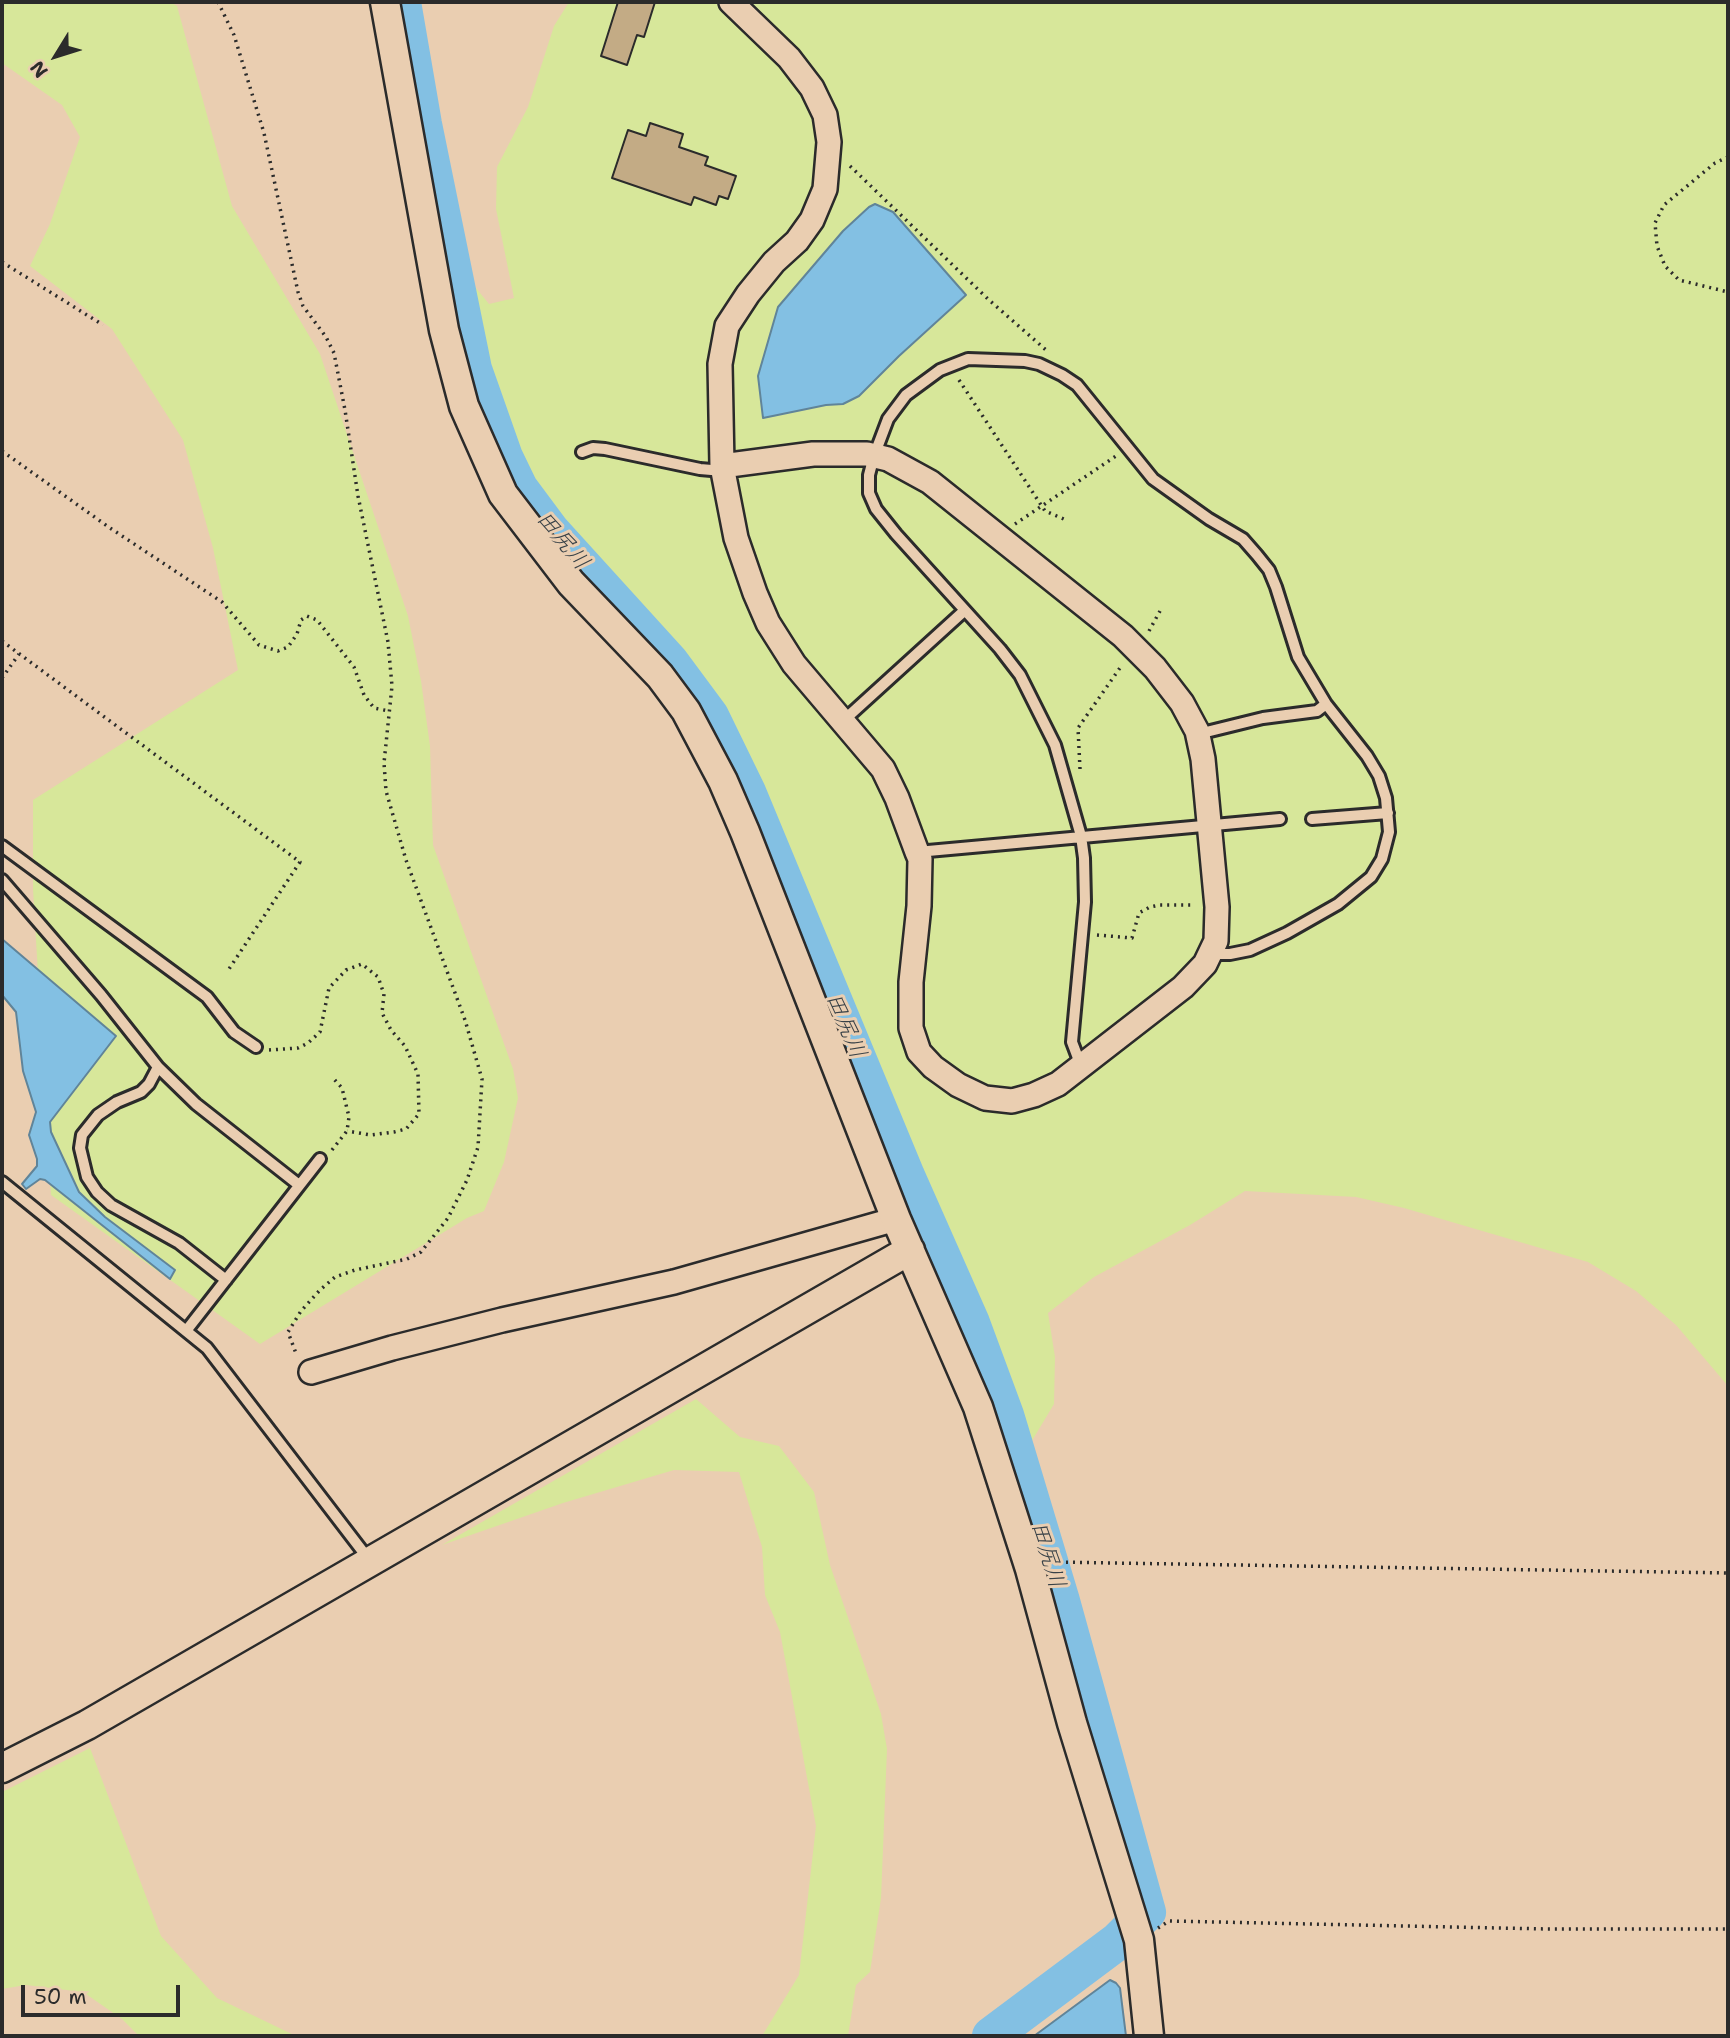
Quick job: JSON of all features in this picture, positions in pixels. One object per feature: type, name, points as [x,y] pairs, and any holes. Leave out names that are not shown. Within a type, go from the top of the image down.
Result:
[{"type":"street","points":[[385,2],[443,330],[464,406],[503,495],[572,583],[660,676],[686,711],[740,819],[896,1219],[978,1407],[1030,1569],[1073,1723],[1139,1940],[1149,2036]]},
{"type":"street","points":[[723,468],[813,454],[888,459],[930,482],[1135,647],[1182,703],[1198,734],[1203,759],[1217,907],[1216,941],[1205,964],[1183,987],[1058,1084],[1012,1101],[985,1098],[958,1085],[933,1067],[919,1052],[911,1028],[911,982],[919,906],[920,859],[883,769],[794,664],[768,623],[736,538],[723,468],[720,364],[727,326],[748,293],[797,241],[811,220],[825,189],[829,152],[825,115],[812,88],[789,58],[731,2]]},
{"type":"street","points":[[312,1372],[502,1320],[674,1282],[896,1219]]},
{"type":"street","points":[[2,1768],[87,1725],[909,1250]]},
{"type":"lane","points":[[1081,1066],[1072,1042],[1085,902],[1082,836],[1055,745],[1020,675],[876,509],[869,493],[869,475],[888,419],[898,403],[940,370],[968,359],[1025,361],[1039,364],[1072,381],[1091,400],[1153,479],[1209,519],[1243,539],[1269,570],[1298,657],[1326,704],[1367,756],[1379,776],[1388,813],[1389,832],[1382,859],[1371,877],[1320,915],[1250,950],[1210,954]]},
{"type":"lane","points":[[582,452],[593,448],[606,449],[699,469],[723,468]]},
{"type":"lane","points":[[843,721],[964,611]]},
{"type":"lane","points":[[1198,734],[1263,718],[1317,711],[1326,704]]},
{"type":"lane","points":[[1312,818],[1388,813]]},
{"type":"lane","points":[[917,852],[1280,819]]},
{"type":"lane","points":[[2,846],[207,997],[234,1032],[256,1047]]},
{"type":"lane","points":[[2,880],[101,995],[158,1067],[196,1104],[299,1185]]},
{"type":"lane","points":[[158,1067],[149,1084],[141,1091],[117,1102],[89,1123],[82,1135],[80,1148],[87,1177],[97,1192],[111,1205],[179,1243],[226,1280]]},
{"type":"lane","points":[[186,1331],[320,1159]]},
{"type":"lane","points":[[2,1182],[206,1348],[370,1561]]},
{"type":"path","points":[[218,2],[234,35],[264,133],[298,292],[303,306],[326,337],[334,353],[358,496],[388,642],[392,686],[384,763],[386,791],[406,860],[465,1020],[482,1079],[478,1147],[467,1180],[448,1218],[421,1252],[407,1259],[334,1277],[301,1311],[288,1332],[302,1366],[312,1372]]},
{"type":"path","points":[[829,152],[873,187],[989,300],[1039,342],[1065,368],[1072,381]]},
{"type":"path","points":[[1728,157],[1715,163],[1664,205],[1655,223],[1657,246],[1665,266],[1679,280],[1728,292]]},
{"type":"path","points":[[2,262],[103,325]]},
{"type":"path","points":[[950,366],[1045,512],[1066,520]]},
{"type":"path","points":[[1000,536],[1041,505],[1128,449]]},
{"type":"path","points":[[2,452],[222,602],[259,645],[278,651],[288,647],[297,634],[301,620],[307,616],[317,620],[354,667],[363,695],[374,708],[389,711]]},
{"type":"path","points":[[2,641],[300,862],[227,972]]},
{"type":"path","points":[[1068,785],[1079,780],[1081,760],[1078,728],[1135,647]]},
{"type":"path","points":[[2,678],[19,654]]},
{"type":"path","points":[[1083,934],[1132,939],[1139,913],[1150,907],[1185,904],[1217,907]]},
{"type":"path","points":[[256,1047],[282,1051],[308,1043],[320,1032],[328,989],[346,970],[362,964],[378,977],[384,994],[382,1013],[391,1030],[405,1046],[418,1074],[419,1114],[406,1129],[371,1135],[347,1131]]},
{"type":"path","points":[[320,1159],[333,1149],[347,1131],[349,1117],[346,1101],[342,1088],[333,1078]]},
{"type":"path","points":[[1030,1569],[1045,1563],[1076,1561],[1728,1573]]},
{"type":"path","points":[[1139,1940],[1168,1921],[1547,1929],[1728,1929]]},
{"type":"green space","points":[[2,2],[170,2],[177,6],[232,206],[320,354],[408,616],[430,746],[433,845],[513,1069],[518,1098],[504,1162],[484,1211],[467,1218],[260,1344],[51,1195],[33,889],[33,800],[238,670],[213,548],[183,440],[112,329],[30,266],[50,224],[80,137],[62,105],[2,63]]},
{"type":"green space","points":[[569,2],[1728,2],[1728,1386],[1676,1325],[1636,1291],[1588,1262],[1404,1208],[1356,1197],[1245,1191],[1190,1225],[1094,1277],[1048,1313],[1055,1357],[1054,1404],[1014,1466],[952,1295],[753,821],[655,651],[543,532],[518,494],[485,428],[463,364],[426,187],[447,178],[467,277],[489,304],[514,298],[496,209],[497,167],[528,107],[554,26]],"holes":[[[875,204],[893,212],[965,295],[859,396],[843,404],[764,418],[758,376],[778,307],[836,240],[869,207]]]},
{"type":"green space","points":[[696,1399],[740,1437],[779,1446],[814,1492],[830,1565],[881,1714],[887,1749],[881,1898],[870,1972],[856,1985],[848,2036],[762,2036],[799,1975],[816,1826],[780,1632],[765,1595],[762,1547],[739,1472],[674,1470],[563,1503],[442,1545]]},
{"type":"green space","points":[[90,1748],[161,1936],[217,1998],[296,2036],[139,2036],[122,2019],[83,1992],[26,1985],[2,1989],[2,1792]]},
{"type":"water","points":[[875,204],[893,212],[966,295],[859,396],[843,404],[763,418],[758,376],[778,307],[843,231]]},
{"type":"water","points":[[2,939],[116,1036],[50,1122],[51,1132],[79,1192],[105,1217],[175,1270],[170,1279],[45,1180],[40,1179],[26,1189],[22,1184],[37,1166],[29,1135],[36,1112],[23,1071],[16,1012],[2,995]]},
{"type":"water","points":[[1110,1980],[1120,1988],[1126,2036],[1034,2036]]},
{"type":"building","points":[[618,2],[655,2],[644,37],[637,35],[627,65],[601,56]]},
{"type":"building","points":[[650,123],[683,134],[679,147],[708,157],[705,165],[736,176],[728,199],[719,196],[716,205],[694,197],[691,205],[612,178],[628,130],[646,136]]},
{"type":"waterway","name":"田尻川","points":[[402,2],[423,124],[473,369],[504,457],[519,488],[551,531],[670,662],[710,716],[747,792],[906,1176],[971,1323],[1005,1415],[1061,1601],[1147,1912],[1118,1941],[991,2036]]}]
